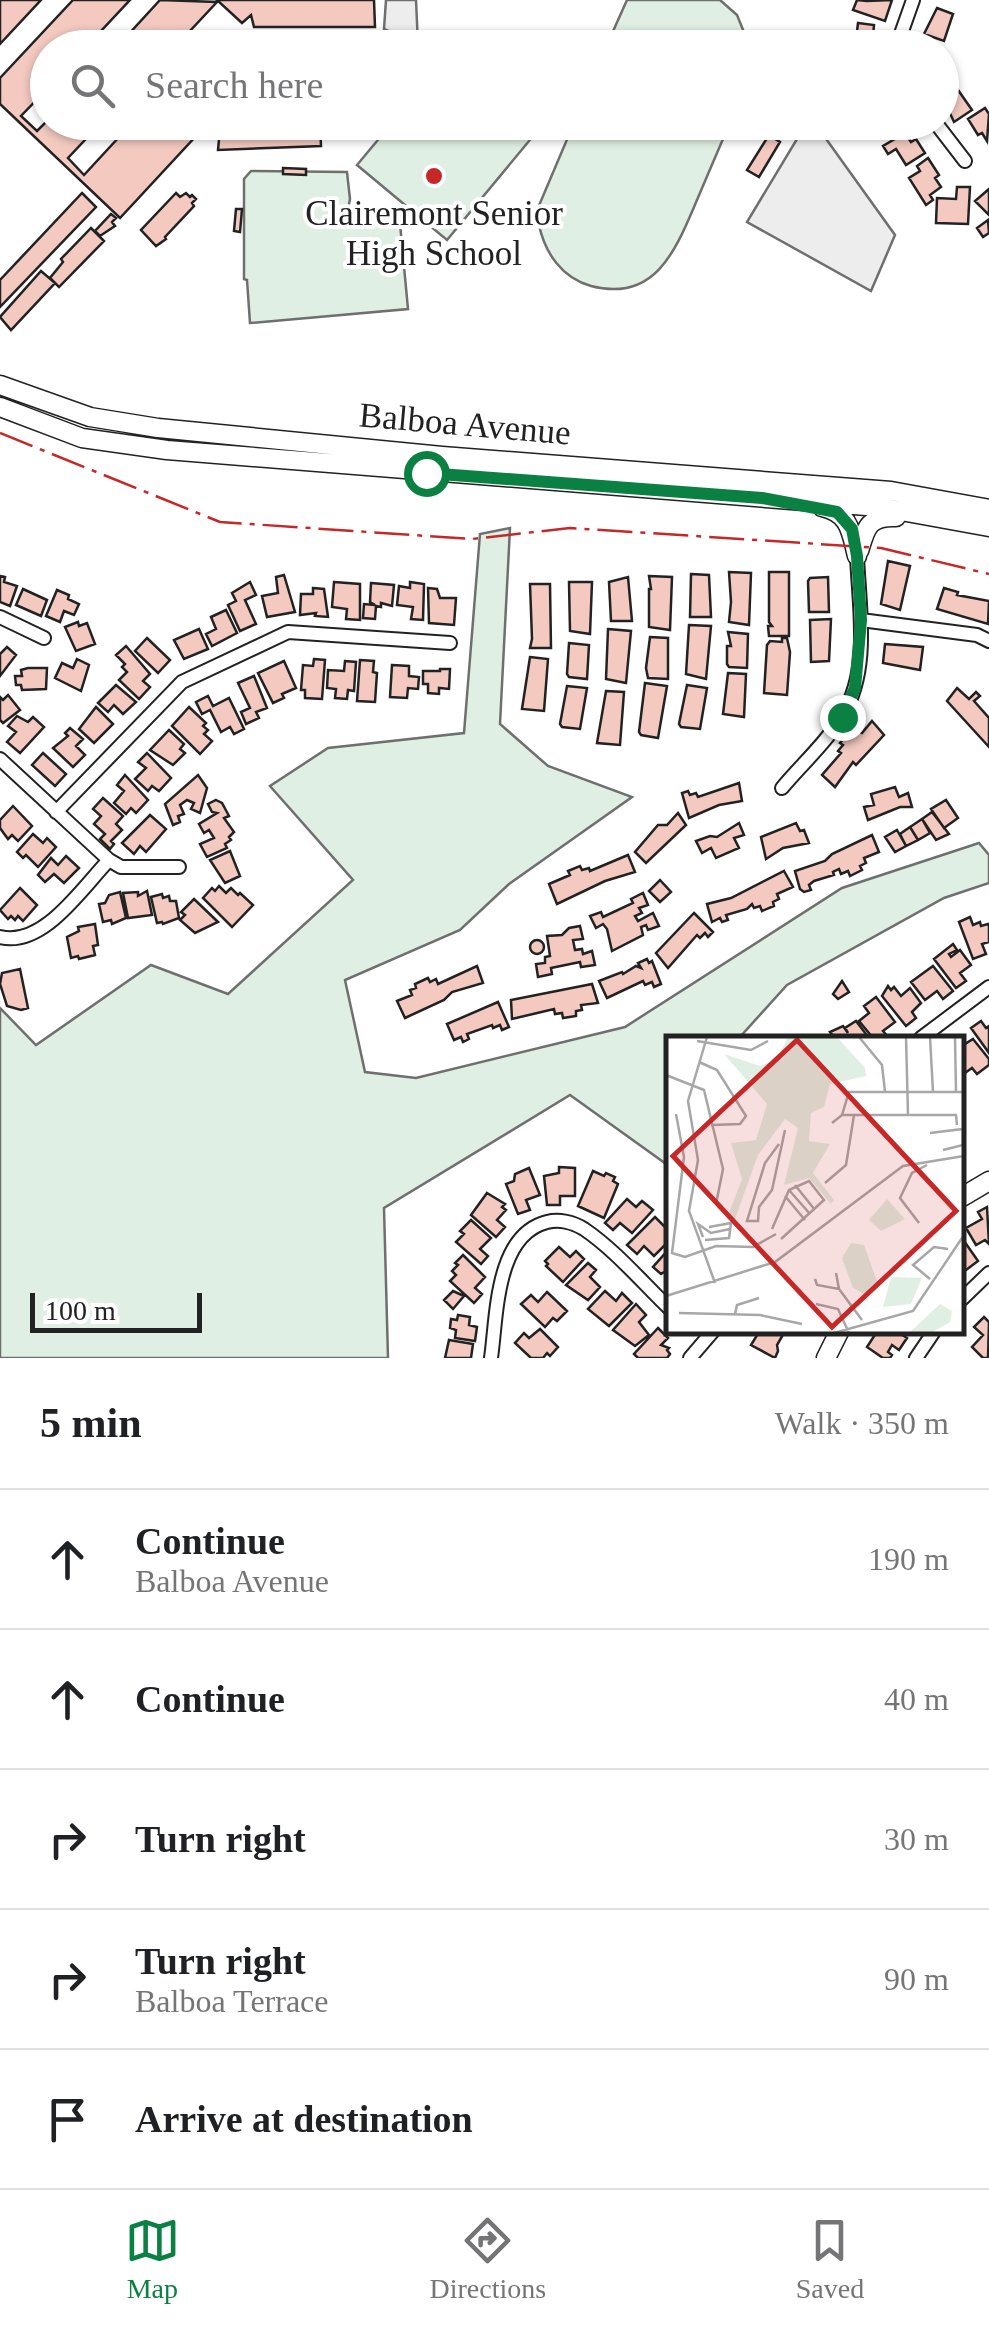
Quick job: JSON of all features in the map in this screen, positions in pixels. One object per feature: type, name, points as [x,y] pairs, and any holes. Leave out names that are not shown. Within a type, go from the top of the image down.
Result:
[{"type":"main road","name":"Balboa Avenue","points":[[0,385],[90,417],[158,428],[442,456],[890,491],[989,508]]},
{"type":"main road","name":"Balboa Avenue","points":[[0,406],[82,438],[167,450],[879,506],[989,527]]},
{"type":"main road","points":[[762,498],[837,512],[849,522],[857,556]]},
{"type":"main road","points":[[857,556],[866,527],[878,518],[957,520]]},
{"type":"main road","points":[[964,1196],[989,1181]]},
{"type":"main road","points":[[826,1358],[838,1333]]},
{"type":"street","points":[[902,30],[913,0]]},
{"type":"street","points":[[949,140],[966,161]]},
{"type":"street","points":[[782,788],[842,717],[855,688],[861,620],[857,556]]},
{"type":"street","points":[[0,617],[44,638]]},
{"type":"street","points":[[861,620],[977,635],[989,640]]},
{"type":"street","points":[[56,812],[182,682],[288,632],[450,643]]},
{"type":"street","points":[[0,759],[109,860],[121,867],[179,867]]},
{"type":"street","points":[[0,937],[21,938],[42,930],[109,860]]},
{"type":"street","points":[[923,1036],[989,986]]},
{"type":"street","points":[[492,1358],[508,1259],[519,1241],[542,1223],[560,1220],[586,1230],[666,1305]]},
{"type":"street","points":[[964,1297],[989,1273]]},
{"type":"street","points":[[916,1358],[933,1333]]},
{"type":"street","points":[[690,1358],[709,1336]]},
{"type":"green space","points":[[627,0],[720,0],[737,15],[743,30],[614,30]]},
{"type":"green space","points":[[378,140],[530,140],[447,240],[357,165]]},
{"type":"green space","points":[[567,140],[723,140],[671,253],[648,279],[632,287],[591,286],[571,277],[556,263],[539,225],[532,222]]},
{"type":"green space","points":[[251,171],[347,172],[350,199],[346,219],[399,213],[408,309],[250,323],[244,279],[244,179]]},
{"type":"green space","points":[[510,528],[500,724],[548,766],[632,797],[509,884],[460,930],[345,980],[365,1072],[416,1078],[625,1027],[842,888],[979,843],[989,855],[989,883],[944,898],[787,985],[741,1036],[666,1036],[666,1164],[570,1095],[384,1208],[388,1358],[0,1358],[0,1008],[36,1045],[151,965],[228,994],[353,880],[270,786],[328,748],[464,733],[480,534]]},
{"type":"shaded area","points":[[386,0],[416,0],[417,30],[384,29]]},
{"type":"shaded area","points":[[796,140],[827,140],[895,235],[871,291],[747,222]]},
{"type":"building","points":[[0,0],[41,0],[0,44]]},
{"type":"building","points":[[73,0],[130,0],[102,30],[45,30]]},
{"type":"building","points":[[160,0],[217,2],[191,30],[132,30]]},
{"type":"building","points":[[217,0],[374,0],[375,27],[254,27],[251,15],[242,23]]},
{"type":"building","points":[[857,0],[892,0],[885,21],[853,10]]},
{"type":"building","points":[[937,8],[953,14],[948,30],[926,30]]},
{"type":"building","points":[[858,23],[874,25],[874,30],[857,30]]},
{"type":"building","points":[[30,46],[30,107],[21,116],[30,124],[30,132],[0,104],[0,78]]},
{"type":"building","points":[[959,91],[972,110],[959,119]]},
{"type":"building","points":[[985,108],[989,114],[987,141],[968,119]]},
{"type":"building","points":[[38,140],[85,140],[68,158],[84,175],[116,140],[192,140],[120,218]]},
{"type":"building","points":[[219,140],[321,140],[321,146],[218,150]]},
{"type":"building","points":[[766,140],[780,142],[759,177],[747,170]]},
{"type":"building","points":[[893,140],[917,140],[925,153],[906,165],[896,149],[888,154],[883,146]]},
{"type":"building","points":[[928,158],[939,175],[935,178],[941,187],[930,195],[933,200],[926,205],[909,178],[920,171],[917,166]]},
{"type":"building","points":[[283,168],[306,169],[306,175],[283,174]]},
{"type":"building","points":[[957,187],[970,187],[968,224],[936,223],[937,198],[956,199]]},
{"type":"building","points":[[989,189],[989,215],[975,201]]},
{"type":"building","points":[[82,193],[96,207],[0,307],[0,280]]},
{"type":"building","points":[[176,193],[180,197],[192,195],[196,199],[194,206],[156,246],[141,230]]},
{"type":"building","points":[[236,209],[242,209],[240,232],[234,231]]},
{"type":"building","points":[[111,214],[116,218],[112,222],[115,226],[100,236],[95,231]]},
{"type":"building","points":[[988,220],[989,233],[983,237],[977,228]]},
{"type":"building","points":[[91,228],[104,241],[59,287],[50,278],[63,262],[61,259]]},
{"type":"building","points":[[41,271],[55,283],[11,330],[0,317]]},
{"type":"building","points":[[888,561],[910,566],[900,610],[881,604]]},
{"type":"building","points":[[729,572],[751,573],[749,625],[729,622]]},
{"type":"building","points":[[769,572],[789,572],[789,636],[769,636]]},
{"type":"building","points":[[691,574],[709,575],[711,617],[690,617]]},
{"type":"building","points":[[284,575],[295,612],[267,617],[262,596],[278,593],[276,577]]},
{"type":"building","points":[[0,576],[5,577],[4,582],[17,586],[10,606],[0,602]]},
{"type":"building","points":[[649,576],[672,577],[670,630],[649,627]]},
{"type":"building","points":[[628,577],[632,621],[611,621],[609,582]]},
{"type":"building","points":[[828,577],[829,612],[809,612],[808,581]]},
{"type":"building","points":[[250,582],[256,595],[245,600],[256,624],[240,631],[228,605],[236,601],[232,593]]},
{"type":"building","points":[[334,582],[360,584],[360,620],[346,619],[347,609],[332,607]]},
{"type":"building","points":[[410,582],[424,584],[423,620],[411,619],[413,607],[397,605],[399,586],[410,588]]},
{"type":"building","points":[[569,582],[592,582],[590,634],[570,631]]},
{"type":"building","points":[[371,583],[394,585],[392,606],[376,606],[375,619],[363,618],[364,604],[375,605],[370,602]]},
{"type":"building","points":[[530,584],[550,584],[551,648],[530,648]]},
{"type":"building","points":[[313,588],[324,589],[328,617],[315,616],[316,613],[300,615],[301,594],[313,594]]},
{"type":"building","points":[[428,588],[437,589],[440,598],[456,598],[454,625],[429,623]]},
{"type":"building","points":[[944,588],[958,592],[957,595],[989,601],[988,624],[937,609]]},
{"type":"building","points":[[23,589],[47,600],[41,616],[16,605]]},
{"type":"building","points":[[57,590],[79,604],[74,615],[64,611],[60,622],[46,616]]},
{"type":"building","points":[[226,610],[237,633],[212,646],[206,634],[216,629],[211,617]]},
{"type":"building","points":[[831,619],[829,661],[811,662],[810,620]]},
{"type":"building","points":[[78,622],[79,626],[87,623],[95,644],[76,651],[65,627]]},
{"type":"building","points":[[689,625],[711,626],[706,679],[686,674]]},
{"type":"building","points":[[199,629],[208,649],[184,659],[174,640]]},
{"type":"building","points":[[608,629],[631,631],[626,683],[606,679]]},
{"type":"building","points":[[728,632],[748,634],[747,668],[727,664],[727,646],[731,646]]},
{"type":"building","points":[[650,637],[668,638],[668,679],[648,678]]},
{"type":"building","points":[[147,638],[170,660],[158,673],[135,651]]},
{"type":"building","points":[[782,638],[787,638],[790,652],[787,695],[764,693],[767,645],[770,641],[782,642]]},
{"type":"building","points":[[569,643],[589,645],[587,679],[567,674]]},
{"type":"building","points":[[885,644],[923,647],[920,670],[883,663]]},
{"type":"building","points":[[126,646],[150,674],[143,681],[150,687],[139,699],[119,680],[127,672],[116,655]]},
{"type":"building","points":[[7,647],[16,655],[0,676],[0,654]]},
{"type":"building","points":[[530,657],[548,659],[544,711],[522,709]]},
{"type":"building","points":[[77,659],[89,665],[81,691],[55,678],[62,663],[73,668]]},
{"type":"building","points":[[314,659],[325,660],[322,699],[305,698],[305,690],[301,690],[303,665],[313,666]]},
{"type":"building","points":[[360,660],[374,661],[375,702],[357,701]]},
{"type":"building","points":[[284,661],[296,688],[273,703],[258,673]]},
{"type":"building","points":[[345,661],[356,662],[354,691],[348,690],[347,699],[335,698],[336,689],[327,688],[328,670],[344,671]]},
{"type":"building","points":[[392,665],[409,666],[409,676],[419,677],[418,689],[408,688],[407,698],[390,697]]},
{"type":"building","points":[[47,668],[46,689],[22,690],[21,685],[16,685],[15,676],[22,676],[21,670]]},
{"type":"building","points":[[450,669],[449,689],[439,688],[439,694],[428,693],[423,671]]},
{"type":"building","points":[[728,673],[746,674],[744,717],[723,714]]},
{"type":"building","points":[[254,676],[267,708],[256,712],[259,718],[246,724],[241,712],[250,708],[238,683]]},
{"type":"building","points":[[645,683],[667,686],[658,738],[639,732]]},
{"type":"building","points":[[116,685],[136,702],[123,714],[114,705],[108,712],[98,703]]},
{"type":"building","points":[[687,685],[707,688],[700,729],[679,724]]},
{"type":"building","points":[[567,686],[587,688],[580,729],[560,724]]},
{"type":"building","points":[[957,688],[969,699],[976,692],[980,696],[974,701],[989,718],[989,747],[947,701]]},
{"type":"building","points":[[606,691],[624,692],[620,745],[597,743]]},
{"type":"building","points":[[8,695],[20,710],[3,723],[0,697],[3,700]]},
{"type":"building","points":[[208,696],[213,706],[229,698],[244,729],[234,734],[230,727],[221,732],[210,710],[202,714],[196,702]]},
{"type":"building","points":[[96,707],[113,724],[94,743],[79,729]]},
{"type":"building","points":[[189,707],[206,723],[203,726],[208,730],[204,734],[212,741],[200,754],[172,726]]},
{"type":"building","points":[[17,716],[28,722],[33,717],[44,727],[20,753],[7,742],[16,732],[8,726]]},
{"type":"building","points":[[872,721],[884,735],[856,765],[853,762],[835,787],[822,775],[841,753],[840,743],[849,732],[862,733]]},
{"type":"building","points":[[70,728],[83,739],[76,746],[85,755],[73,767],[53,748],[68,736],[65,733]]},
{"type":"building","points":[[169,730],[184,744],[180,749],[185,753],[173,765],[150,750]]},
{"type":"building","points":[[43,753],[66,774],[55,786],[32,765]]},
{"type":"building","points":[[147,753],[171,778],[159,791],[152,786],[148,791],[135,779],[146,768],[138,762]]},
{"type":"building","points":[[125,775],[148,800],[136,813],[131,808],[126,814],[114,803],[124,791],[117,785]]},
{"type":"building","points":[[198,775],[207,788],[200,813],[191,809],[194,803],[187,800],[180,805],[184,814],[178,816],[180,822],[173,825],[165,804]]},
{"type":"building","points":[[739,783],[742,801],[719,805],[689,818],[682,793],[696,793],[698,797]]},
{"type":"building","points":[[895,787],[899,797],[908,793],[912,807],[900,807],[868,820],[864,807],[874,805],[871,794]]},
{"type":"building","points":[[103,798],[123,816],[116,824],[122,830],[111,841],[114,844],[110,849],[100,839],[105,834],[94,824],[101,816],[93,809]]},
{"type":"building","points":[[216,800],[222,803],[229,816],[224,818],[234,832],[225,844],[227,848],[207,857],[200,844],[214,838],[209,830],[204,833],[199,824],[217,813],[208,804]]},
{"type":"building","points":[[946,800],[958,818],[944,828],[931,809]]},
{"type":"building","points":[[13,806],[32,826],[18,841],[12,835],[8,839],[0,828],[0,820]]},
{"type":"building","points":[[932,812],[949,834],[936,840],[922,819]]},
{"type":"building","points":[[678,813],[686,825],[646,863],[635,852],[658,825],[667,825]]},
{"type":"building","points":[[150,815],[166,829],[146,852],[140,846],[134,854],[122,843]]},
{"type":"building","points":[[922,819],[930,833],[918,840],[910,827]]},
{"type":"building","points":[[739,823],[744,835],[734,838],[739,848],[716,858],[711,848],[702,853],[696,841],[717,837]]},
{"type":"building","points":[[796,823],[809,843],[783,848],[766,859],[761,837]]},
{"type":"building","points":[[910,827],[918,840],[906,846],[900,834]]},
{"type":"building","points":[[897,830],[906,846],[895,852],[885,837]]},
{"type":"building","points":[[33,834],[43,843],[47,838],[56,847],[38,867],[17,852]]},
{"type":"building","points":[[872,835],[879,852],[864,858],[862,870],[850,876],[848,871],[841,874],[839,869],[834,875],[814,881],[809,885],[811,890],[800,889],[795,871],[825,861]]},
{"type":"building","points":[[230,851],[240,876],[225,883],[210,860]]},
{"type":"building","points":[[628,855],[635,872],[605,881],[557,904],[549,884],[580,866],[590,871]]},
{"type":"building","points":[[66,856],[79,868],[64,883],[54,874],[45,882],[38,875],[51,858],[58,865]]},
{"type":"building","points":[[784,871],[793,887],[777,894],[779,899],[773,902],[774,906],[762,911],[752,904],[726,915],[728,920],[712,922],[707,904],[731,898]]},
{"type":"building","points":[[660,880],[671,892],[660,902],[649,891]]},
{"type":"building","points":[[219,886],[226,893],[231,888],[240,893],[253,905],[232,927],[203,898]]},
{"type":"building","points":[[20,888],[37,905],[23,921],[18,916],[8,919],[0,910]]},
{"type":"building","points":[[147,891],[152,915],[128,918],[123,893],[138,892],[138,896]]},
{"type":"building","points":[[120,892],[126,918],[112,924],[111,920],[103,922],[99,904]]},
{"type":"building","points":[[643,893],[648,905],[639,908],[642,913],[635,916],[638,921],[653,913],[659,926],[648,930],[646,925],[641,927],[643,935],[612,951],[607,929],[603,924],[596,928],[590,916],[601,912],[603,917],[633,903],[631,899]]},
{"type":"building","points":[[162,894],[163,898],[169,896],[170,901],[176,901],[179,918],[163,924],[157,923],[151,897]]},
{"type":"building","points":[[194,899],[218,922],[195,933],[180,920],[185,915],[181,912]]},
{"type":"building","points":[[694,913],[713,932],[708,937],[705,933],[700,938],[697,935],[668,968],[656,953]]},
{"type":"building","points":[[970,917],[973,925],[980,922],[981,926],[989,926],[989,942],[982,944],[986,954],[973,959],[959,922]]},
{"type":"building","points":[[95,924],[95,955],[71,958],[67,937],[79,931],[78,927]]},
{"type":"building","points":[[580,926],[583,939],[573,940],[575,950],[582,949],[583,954],[592,951],[595,965],[581,967],[580,962],[551,968],[552,974],[538,977],[536,964],[545,963],[545,957],[550,956],[547,936],[562,935],[569,928]]},
{"type":"building","points":[[537,940],[544,947],[537,954],[530,947]]},
{"type":"building","points":[[953,944],[957,950],[949,954],[951,957],[960,950],[971,965],[960,973],[966,981],[956,988],[934,959]]},
{"type":"building","points":[[652,961],[661,984],[654,987],[652,982],[645,985],[643,981],[607,998],[599,981],[636,966],[641,968],[638,963]]},
{"type":"building","points":[[477,966],[483,983],[452,992],[444,1000],[405,1018],[397,1001],[412,995],[410,990],[416,988],[415,984],[428,978],[430,982],[436,979],[438,984]]},
{"type":"building","points":[[933,966],[953,991],[943,999],[937,991],[925,1000],[911,982]]},
{"type":"building","points":[[20,969],[28,1008],[21,1010],[7,1006],[0,984],[2,973]]},
{"type":"building","points":[[842,981],[849,992],[838,999],[833,994]]},
{"type":"building","points":[[592,984],[598,1003],[581,1005],[576,1016],[563,1018],[554,1009],[512,1019],[511,1000]]},
{"type":"building","points":[[888,986],[901,996],[910,988],[921,1003],[912,1012],[916,1018],[906,1026],[882,996]]},
{"type":"building","points":[[876,997],[895,1022],[883,1031],[887,1036],[871,1036],[859,1021],[869,1013],[864,1006]]},
{"type":"building","points":[[498,1002],[509,1027],[502,1030],[500,1025],[492,1025],[467,1034],[469,1039],[463,1042],[461,1037],[454,1040],[447,1024]]},
{"type":"building","points":[[856,1021],[867,1036],[833,1036],[830,1032],[843,1026],[848,1033],[845,1028]]},
{"type":"building","points":[[981,1021],[986,1028],[989,1026],[989,1053],[971,1028]]},
{"type":"building","points":[[973,1039],[989,1059],[989,1065],[977,1074],[972,1068],[965,1073],[964,1045]]},
{"type":"building","points":[[559,1167],[575,1168],[575,1196],[560,1196],[560,1205],[547,1205],[544,1176],[559,1173]]},
{"type":"building","points":[[529,1168],[540,1195],[526,1200],[530,1210],[518,1214],[506,1184],[514,1181],[515,1174]]},
{"type":"building","points":[[593,1171],[615,1177],[613,1181],[618,1184],[604,1218],[578,1206]]},
{"type":"building","points":[[487,1193],[505,1204],[502,1207],[506,1210],[497,1220],[505,1227],[496,1237],[471,1215]]},
{"type":"building","points":[[627,1199],[636,1207],[642,1201],[653,1210],[632,1233],[620,1223],[613,1230],[605,1223]]},
{"type":"building","points":[[987,1207],[989,1244],[985,1240],[976,1245],[966,1228],[982,1219],[978,1212]]},
{"type":"building","points":[[655,1217],[666,1228],[666,1244],[654,1256],[644,1246],[637,1254],[627,1245]]},
{"type":"building","points":[[471,1220],[491,1238],[480,1249],[488,1256],[481,1264],[456,1242]]},
{"type":"building","points":[[964,1241],[978,1261],[964,1272]]},
{"type":"building","points":[[559,1247],[570,1257],[576,1251],[584,1259],[563,1282],[545,1261]]},
{"type":"building","points":[[666,1252],[666,1271],[661,1274],[653,1267]]},
{"type":"building","points":[[463,1255],[485,1277],[475,1288],[482,1294],[474,1303],[450,1281],[456,1275],[452,1271],[458,1265],[455,1263]]},
{"type":"building","points":[[588,1263],[596,1270],[590,1277],[600,1287],[588,1300],[566,1285]]},
{"type":"building","points":[[453,1291],[464,1296],[453,1309],[444,1300]]},
{"type":"building","points":[[605,1291],[616,1301],[622,1293],[632,1303],[609,1326],[588,1309]]},
{"type":"building","points":[[547,1292],[567,1311],[545,1327],[521,1304],[531,1295],[538,1302]]},
{"type":"building","points":[[636,1304],[646,1315],[639,1322],[649,1335],[635,1346],[613,1330]]},
{"type":"building","points":[[458,1315],[470,1317],[469,1325],[477,1327],[475,1341],[455,1338],[451,1319],[457,1320]]},
{"type":"building","points":[[984,1317],[989,1322],[988,1358],[972,1347],[983,1335],[974,1327]]},
{"type":"building","points":[[658,1328],[668,1338],[661,1345],[669,1348],[670,1354],[667,1358],[638,1358],[634,1354]]},
{"type":"building","points":[[540,1329],[558,1347],[550,1356],[547,1353],[543,1358],[531,1358],[515,1343],[524,1333],[529,1338]]},
{"type":"building","points":[[758,1333],[784,1333],[775,1358],[751,1345]]},
{"type":"building","points":[[876,1333],[900,1333],[907,1338],[899,1350],[892,1345],[890,1358],[883,1358],[867,1347]]},
{"type":"building","points":[[449,1340],[473,1344],[471,1358],[445,1358]]},
{"type":"power","points":[[0,433],[220,522],[472,539],[570,528],[881,548],[989,574]]},
{"type":"place","name":"Clairemont Senior High School","points":[[434,176]]},
{"type":"route","points":[[426,473],[762,498],[837,512],[852,529],[861,620],[855,688],[842,717]]}]
